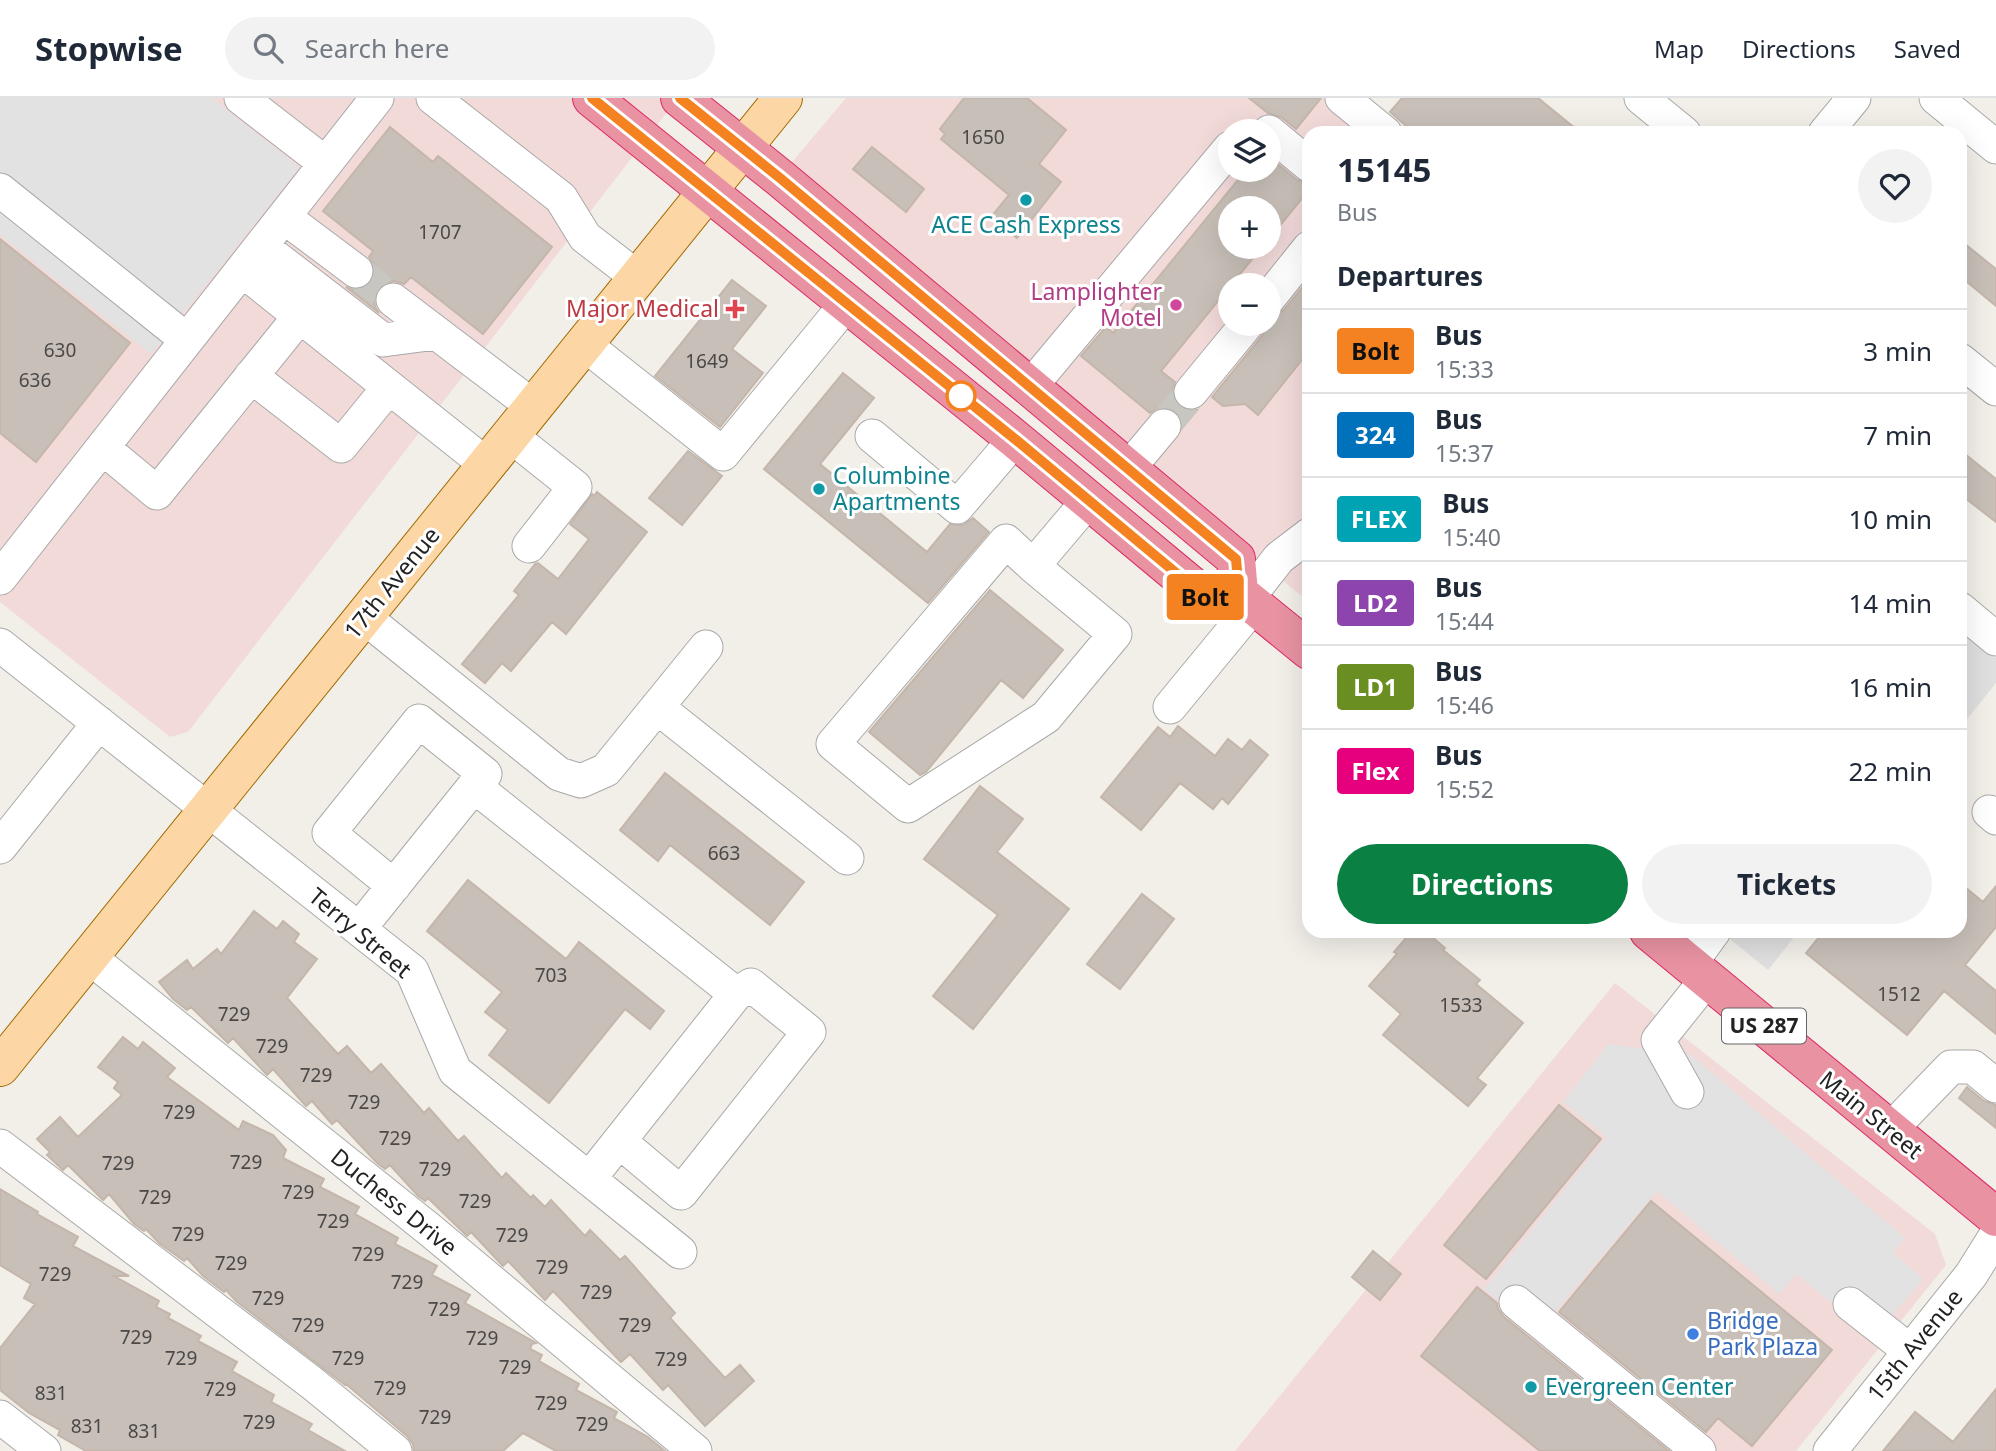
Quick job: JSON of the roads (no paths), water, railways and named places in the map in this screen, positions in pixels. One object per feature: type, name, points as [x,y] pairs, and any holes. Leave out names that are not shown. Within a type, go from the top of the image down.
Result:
[{"type":"highway","points":[[592,98],[1015,439],[1205,597],[1247,599]]},
{"type":"highway","points":[[680,98],[1236,559],[1247,599],[1302,644]]},
{"type":"highway","name":"Main Street","points":[[1657,938],[1996,1217]]},
{"type":"main road","name":"17th Avenue","points":[[0,1067],[783,98]]},
{"type":"street","points":[[241,98],[325,163]]},
{"type":"street","points":[[0,579],[377,98]]},
{"type":"street","points":[[433,98],[561,198],[585,237],[638,278]]},
{"type":"street","points":[[1342,98],[1376,126]]},
{"type":"street","points":[[1641,98],[1675,126]]},
{"type":"street","points":[[1831,126],[1854,98]]},
{"type":"street","points":[[1936,98],[1996,147]]},
{"type":"street","points":[[1281,141],[1302,158]]},
{"type":"street","points":[[1031,387],[1218,162]]},
{"type":"street","points":[[0,190],[187,340]]},
{"type":"street","points":[[284,217],[356,271]]},
{"type":"street","points":[[1281,283],[1302,257]]},
{"type":"street","points":[[251,258],[300,316],[487,465]]},
{"type":"street","points":[[251,258],[383,340],[436,333]]},
{"type":"street","points":[[393,300],[436,333],[522,421],[575,487],[529,545]]},
{"type":"street","points":[[584,344],[723,454],[846,303]]},
{"type":"street","points":[[103,448],[157,493],[300,316]]},
{"type":"street","points":[[1191,392],[1237,336]]},
{"type":"street","points":[[1967,366],[1996,389]]},
{"type":"street","points":[[251,376],[341,446],[389,387]]},
{"type":"street","points":[[1128,469],[1164,426]]},
{"type":"street","points":[[872,436],[957,508],[1015,439]]},
{"type":"street","points":[[1033,566],[1088,501]]},
{"type":"street","points":[[1170,708],[1279,558],[1302,540]]},
{"type":"street","points":[[1006,541],[1033,566],[1115,634],[1046,717],[908,806],[833,744],[1006,541]]},
{"type":"street","points":[[1967,615],[1996,639]]},
{"type":"street","points":[[364,617],[559,774],[581,781],[606,770],[706,647]]},
{"type":"street","name":"Terry Street","points":[[0,645],[412,971],[455,1071],[680,1252]]},
{"type":"street","points":[[657,707],[848,858]]},
{"type":"street","points":[[359,929],[394,886],[474,786],[485,774],[419,721],[329,833],[394,886]]},
{"type":"street","points":[[0,847],[99,723]]},
{"type":"street","points":[[474,786],[736,994]]},
{"type":"street","points":[[1687,1092],[1658,1040],[1698,972],[1711,938]]},
{"type":"street","name":"Duchess Drive","points":[[89,957],[430,1230],[695,1451]]},
{"type":"street","points":[[589,1179],[619,1141],[736,994],[751,985],[809,1032],[681,1193],[619,1141]]},
{"type":"street","points":[[1890,1130],[1951,1067],[1973,1067],[1996,1086]]},
{"type":"street","points":[[0,1146],[312,1383],[395,1451]]},
{"type":"street","name":"15th Avenue","points":[[1830,1451],[1970,1275],[1996,1235]]},
{"type":"street","points":[[1516,1302],[1699,1451]]},
{"type":"street","points":[[1850,1304],[1910,1351]]},
{"type":"street","points":[[0,1417],[44,1451]]},
{"type":"tunnel","points":[[356,271],[393,300]]},
{"type":"tunnel","points":[[1164,426],[1191,392]]},
{"type":"place","name":"ACE Cash Express","points":[[1026,200]]},
{"type":"place","name":"Lamplighter Motel","points":[[1176,305]]},
{"type":"place","name":"Major Medical","points":[[735,309]]},
{"type":"place","name":"Columbine Apartments","points":[[819,489]]},
{"type":"place","name":"Bridge Park Plaza","points":[[1693,1334]]},
{"type":"place","name":"Evergreen Center","points":[[1531,1387]]}]
